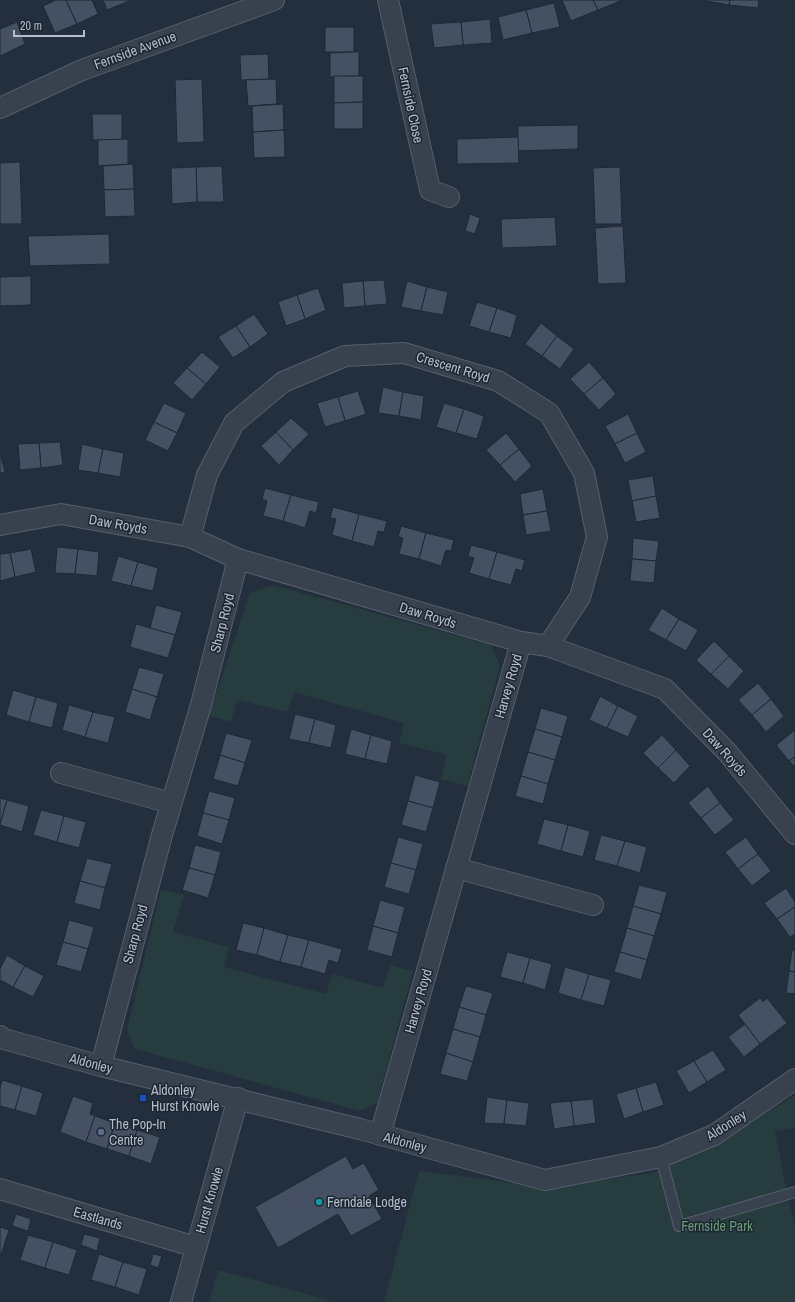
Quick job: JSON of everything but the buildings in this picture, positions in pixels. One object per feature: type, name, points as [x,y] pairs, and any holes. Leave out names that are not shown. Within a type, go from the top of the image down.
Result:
[{"type":"street","name":"Fernside Avenue","points":[[0,108],[82,70],[274,0]]},
{"type":"street","name":"Fernside Close","points":[[388,0],[430,190],[449,197]]},
{"type":"street","name":"Crescent Royd","points":[[190,536],[207,475],[234,423],[283,382],[345,356],[404,353],[498,381],[549,413],[584,473],[597,537],[580,596],[548,646]]},
{"type":"street","name":"Daw Royds","points":[[0,525],[61,514],[190,536],[238,559],[520,642],[548,646],[665,690],[727,752],[795,834]]},
{"type":"street","name":"Sharp Royd","points":[[101,1066],[171,803],[201,705],[238,559]]},
{"type":"street","name":"Harvey Royd","points":[[380,1135],[520,642]]},
{"type":"street","points":[[61,773],[171,803]]},
{"type":"street","points":[[456,868],[593,905]]},
{"type":"street","name":"Aldonley","points":[[0,1036],[4,1039],[101,1066],[238,1098],[545,1180],[661,1157],[714,1136],[795,1079]]},
{"type":"street","name":"Hurst Knowle","points":[[181,1302],[238,1098]]},
{"type":"street","name":"Eastlands","points":[[0,1189],[196,1247]]},
{"type":"lane","points":[[661,1157],[679,1226],[795,1192]]},
{"type":"green space","points":[[273,585],[491,645],[500,666],[467,786],[441,779],[447,755],[399,743],[404,723],[294,692],[287,712],[237,700],[231,722],[209,715],[250,593]]},
{"type":"green space","points":[[161,890],[184,895],[173,932],[229,947],[224,967],[326,994],[332,974],[383,988],[390,965],[413,971],[377,1103],[360,1111],[135,1049],[127,1030]]},
{"type":"green space","name":"Fernside Park","points":[[795,1095],[795,1128],[775,1131],[795,1227],[795,1302],[384,1302],[419,1171],[549,1187],[653,1173],[732,1134]]},
{"type":"green space","points":[[218,1270],[335,1302],[209,1302]]},
{"type":"place","name":"Aldonley Hurst Knowle","points":[[143,1098]]},
{"type":"place","name":"The Pop-In Centre","points":[[101,1132]]},
{"type":"place","name":"Ferndale Lodge","points":[[319,1202]]}]
